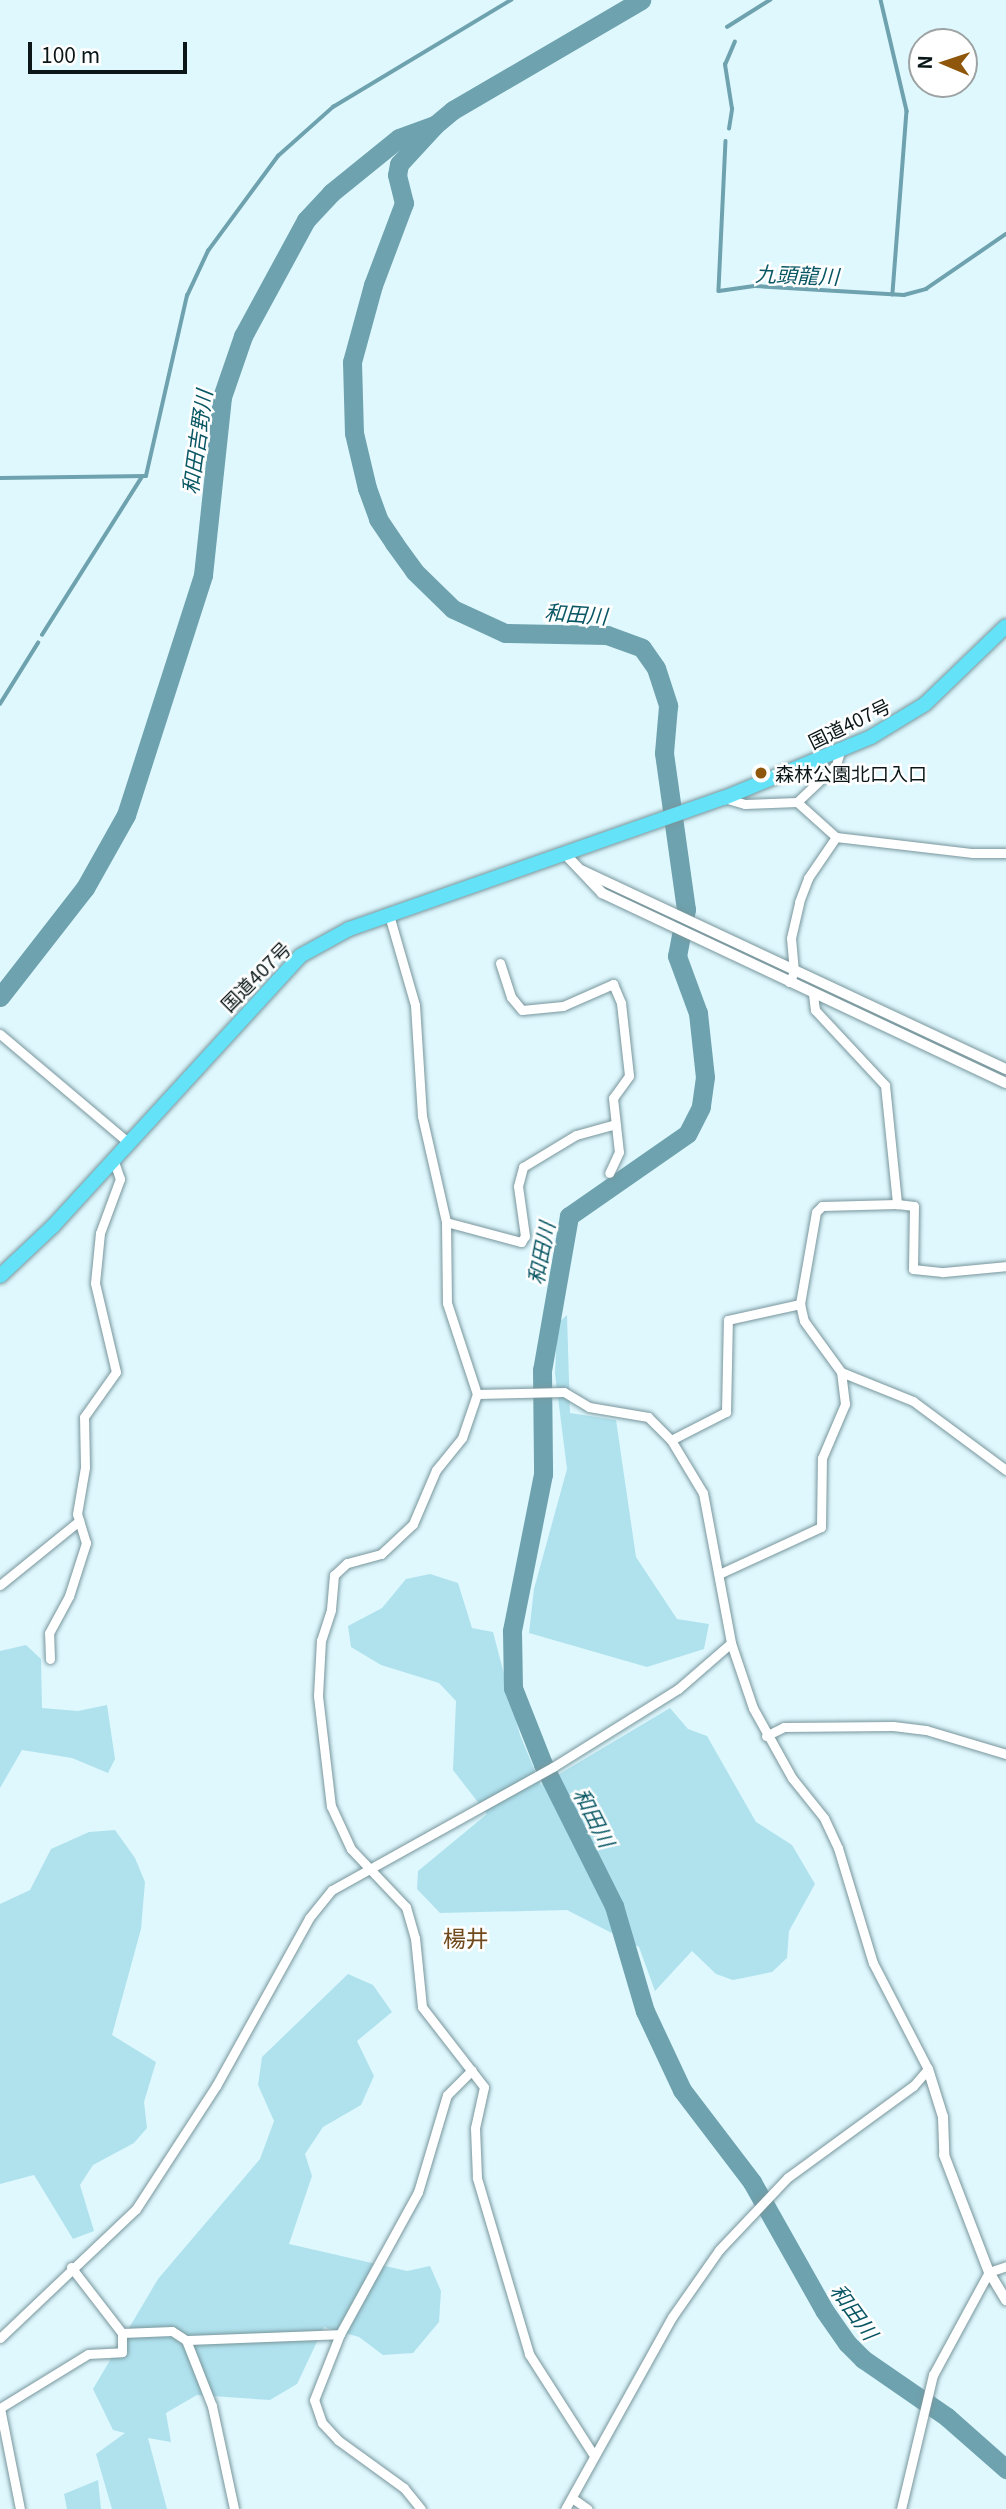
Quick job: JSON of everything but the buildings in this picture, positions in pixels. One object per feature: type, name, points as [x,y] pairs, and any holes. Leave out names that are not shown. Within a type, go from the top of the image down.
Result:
[{"type":"highway","name":"国道407号","points":[[0,1276],[129,1143],[300,956],[330,937],[724,798],[840,751],[925,704],[1006,626]]},
{"type":"street","points":[[724,798],[744,804],[797,802],[836,765],[840,751]]},
{"type":"street","points":[[797,802],[835,837],[973,853],[1006,853]]},
{"type":"street","points":[[835,837],[808,878],[799,902],[791,938],[792,977],[813,994],[1006,1083]]},
{"type":"street","points":[[565,854],[578,870],[792,977],[1006,1069]]},
{"type":"street","points":[[389,915],[415,1005],[422,1116],[446,1222],[447,1303],[477,1394],[462,1438],[436,1470],[413,1524],[381,1555],[347,1563],[334,1575],[331,1610],[321,1640],[320,1713],[331,1806],[351,1849],[405,1907],[415,1938],[422,2007],[484,2087],[475,2129],[477,2178],[529,2354],[593,2455]]},
{"type":"street","points":[[500,963],[510,997],[522,1010],[563,1006],[613,984],[621,1003],[629,1076],[613,1098],[619,1152],[609,1173]]},
{"type":"street","points":[[813,994],[815,1010],[885,1085],[897,1204]]},
{"type":"street","points":[[0,1034],[129,1143]]},
{"type":"street","points":[[446,1222],[521,1242],[525,1236],[518,1186],[523,1167],[576,1135],[616,1124]]},
{"type":"street","points":[[50,1659],[49,1633],[69,1596],[86,1543],[79,1521],[84,1417],[116,1372],[95,1283],[100,1233],[120,1179],[113,1159]]},
{"type":"street","points":[[719,1574],[821,1527],[822,1458],[845,1404],[841,1372],[804,1321],[800,1304],[816,1212],[822,1206],[914,1206],[910,1266],[913,1269],[943,1272],[1006,1266]]},
{"type":"street","points":[[671,1440],[726,1412],[728,1320],[800,1304]]},
{"type":"street","points":[[841,1372],[913,1401],[1006,1470]]},
{"type":"street","points":[[477,1394],[564,1392],[589,1407],[648,1417],[671,1440],[704,1493],[731,1643],[766,1736],[824,1818],[838,1847],[873,1963],[929,2069],[943,2117],[944,2155],[989,2272],[1006,2300]]},
{"type":"street","points":[[0,1585],[79,1521]]},
{"type":"street","points":[[0,2338],[71,2267],[136,2209],[216,2085],[309,1918],[332,1890],[366,1868],[553,1767],[678,1689],[731,1643]]},
{"type":"street","points":[[766,1736],[784,1727],[893,1726],[926,1730],[1006,1754]]},
{"type":"street","points":[[565,2509],[672,2317],[719,2250],[788,2178],[913,2086],[929,2069]]},
{"type":"street","points":[[421,2509],[404,2488],[338,2440],[316,2408],[314,2400],[340,2334],[418,2192],[447,2095],[472,2070]]},
{"type":"street","points":[[901,2509],[933,2375],[989,2272],[1006,2266]]},
{"type":"street","points":[[19,2509],[0,2408],[88,2354],[122,2352],[122,2333],[71,2267]]},
{"type":"street","points":[[122,2333],[172,2331],[186,2340],[340,2334]]},
{"type":"street","points":[[186,2340],[212,2406],[234,2509]]},
{"type":"street","points":[[572,2498],[588,2509]]},
{"type":"shaded area","points":[[567,1315],[570,1413],[616,1420],[636,1557],[677,1619],[709,1624],[704,1649],[647,1667],[529,1633],[534,1589],[567,1469],[555,1374],[557,1324]]},
{"type":"shaded area","points":[[430,1574],[458,1583],[472,1628],[493,1632],[520,1735],[541,1785],[670,1708],[688,1729],[707,1736],[756,1822],[792,1845],[815,1884],[789,1931],[787,1958],[772,1972],[733,1980],[716,1974],[692,1951],[655,1991],[639,1947],[567,1910],[440,1913],[417,1889],[418,1871],[487,1814],[453,1770],[456,1701],[439,1683],[381,1665],[351,1647],[348,1626],[382,1608],[406,1579]]},
{"type":"shaded area","points":[[26,1645],[41,1659],[42,1708],[78,1711],[107,1705],[115,1759],[108,1773],[72,1758],[22,1750],[0,1788],[0,1651]]},
{"type":"shaded area","points":[[115,1830],[135,1858],[145,1882],[141,1929],[112,2035],[156,2062],[144,2102],[147,2128],[134,2143],[93,2165],[80,2185],[94,2231],[73,2239],[34,2175],[0,2184],[0,1904],[30,1890],[51,1849],[89,1832]]},
{"type":"shaded area","points":[[348,1974],[373,1985],[392,2012],[357,2041],[374,2076],[361,2105],[323,2127],[305,2154],[312,2176],[289,2244],[407,2271],[430,2266],[441,2291],[439,2322],[413,2353],[383,2355],[359,2337],[324,2327],[297,2384],[270,2400],[197,2395],[166,2413],[171,2442],[148,2438],[167,2509],[112,2509],[96,2454],[125,2433],[113,2430],[93,2389],[158,2279],[260,2159],[274,2121],[258,2085],[262,2057]]},
{"type":"shaded area","points":[[98,2480],[101,2509],[67,2509],[64,2494]]},
{"type":"waterway","name":"和田吉野川","points":[[0,478],[146,476],[187,296],[208,251],[278,156],[333,107],[511,0]]},
{"type":"waterway","name":"和田吉野川","points":[[0,997],[85,888],[126,815],[203,575],[222,397],[243,336],[306,220],[331,193],[399,138],[435,125],[453,110],[641,0]]},
{"type":"waterway","name":"九頭龍川","points":[[727,27],[770,0]]},
{"type":"waterway","points":[[881,0],[907,111],[893,294]]},
{"type":"waterway","name":"九頭龍川","points":[[729,129],[732,109],[725,65],[735,42]]},
{"type":"waterway","name":"和田川","points":[[435,125],[399,164],[397,175],[404,203],[373,285],[352,362],[354,433],[367,488],[378,519],[394,543],[414,571],[453,609],[505,633],[607,635],[642,648],[656,668],[668,706],[664,753],[686,909],[677,956],[698,1013],[705,1077],[701,1107],[687,1134],[569,1216],[542,1370],[543,1474],[512,1631],[513,1688],[543,1764],[614,1906],[645,2011],[682,2090],[752,2182],[824,2310],[847,2343],[863,2359],[947,2417],[1006,2469]]},
{"type":"waterway","name":"九頭龍川","points":[[726,141],[719,291],[756,286],[904,295],[926,289],[1006,234]]},
{"type":"waterway","points":[[42,635],[142,477]]},
{"type":"waterway","points":[[0,704],[38,643]]},
{"type":"place","name":"森林公園北口入口","points":[[761,773]]},
{"type":"district","name":"楊井","points":[[466,1937]]}]
